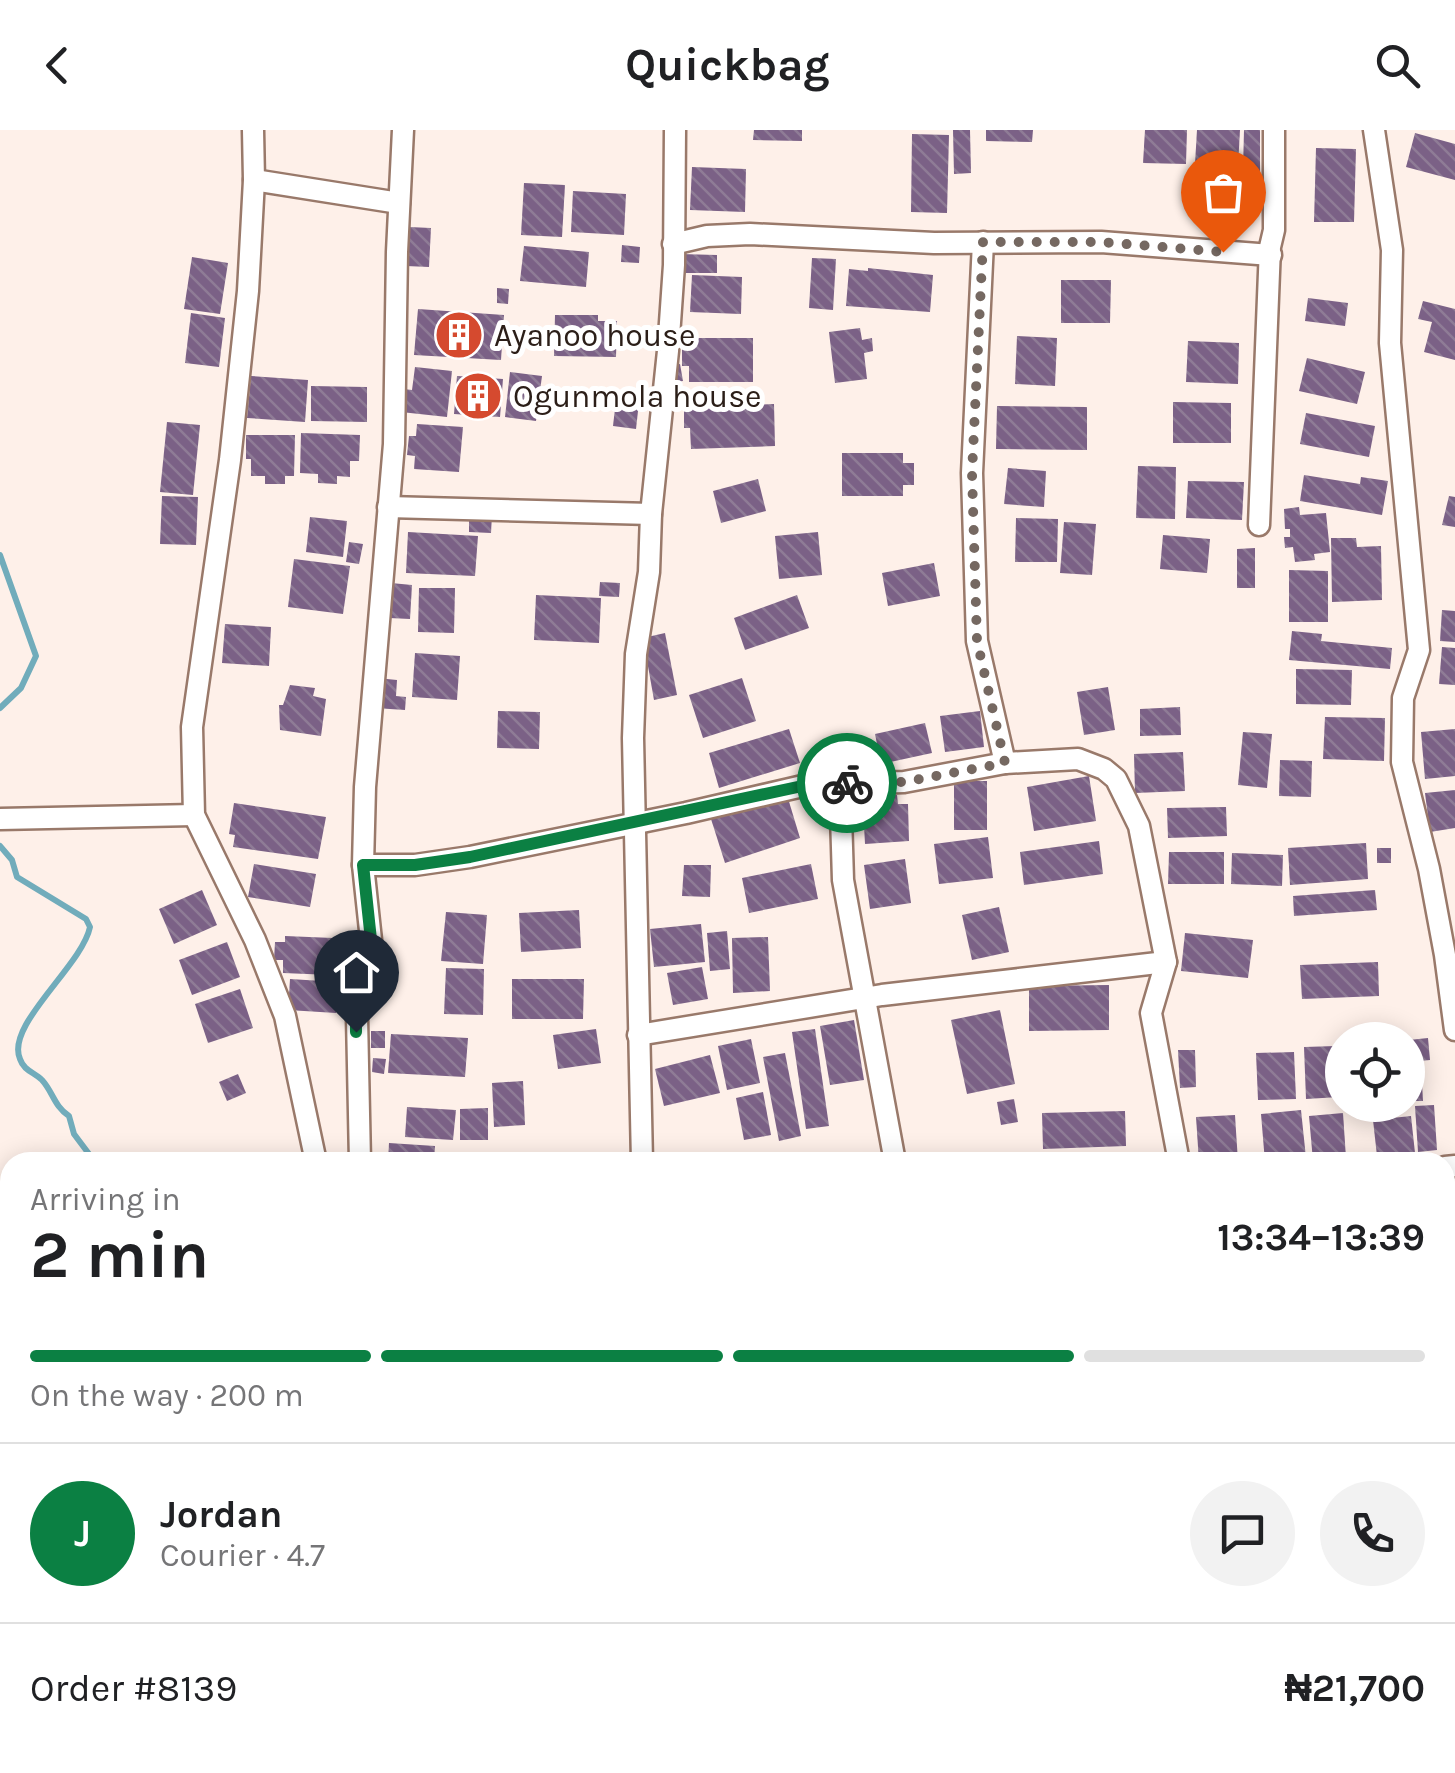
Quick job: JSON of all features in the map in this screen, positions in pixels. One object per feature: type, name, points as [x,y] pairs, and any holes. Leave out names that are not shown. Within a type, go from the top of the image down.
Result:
[{"type":"street","points":[[253,130],[248,290],[230,460],[192,727],[194,815],[255,940],[285,1016],[314,1152]]},
{"type":"street","points":[[360,1152],[356,968],[374,968],[363,865],[364,787],[394,444],[403,130]]},
{"type":"street","points":[[642,1152],[633,824],[636,654],[649,572],[651,514],[666,386],[674,244],[675,130]]},
{"type":"street","points":[[1259,525],[1274,130]]},
{"type":"street","points":[[1374,130],[1392,250],[1390,343],[1420,650],[1403,698],[1402,762],[1429,869],[1446,955],[1455,1030]]},
{"type":"street","points":[[254,180],[399,203]]},
{"type":"street","points":[[674,244],[707,236],[750,234],[934,243],[1101,242],[1271,256]]},
{"type":"street","points":[[983,242],[972,473],[977,641],[1005,763]]},
{"type":"street","points":[[388,507],[651,514]]},
{"type":"street","points":[[363,865],[415,865],[470,857],[807,785],[904,782],[1005,763],[1078,759],[1104,769],[1116,779],[1139,826],[1166,962],[1151,1013],[1177,1152]]},
{"type":"street","points":[[840,784],[843,880],[893,1152]]},
{"type":"street","points":[[0,819],[194,815]]},
{"type":"street","points":[[638,1035],[863,998],[1166,962]]},
{"type":"building","points":[[754,130],[802,130],[802,141],[753,140]]},
{"type":"building","points":[[953,130],[970,130],[971,173],[954,174]]},
{"type":"building","points":[[986,130],[1033,130],[1032,142],[986,141]]},
{"type":"building","points":[[1145,130],[1187,130],[1186,164],[1143,163]]},
{"type":"building","points":[[1197,130],[1240,130],[1238,166],[1195,164]]},
{"type":"building","points":[[1244,130],[1260,130],[1260,171],[1243,170]]},
{"type":"building","points":[[1415,133],[1455,144],[1455,180],[1406,167]]},
{"type":"building","points":[[912,134],[949,135],[947,213],[911,212]]},
{"type":"building","points":[[1316,148],[1356,149],[1354,222],[1314,222]]},
{"type":"building","points":[[692,167],[746,169],[745,212],[690,210]]},
{"type":"building","points":[[524,183],[565,185],[562,237],[521,235]]},
{"type":"building","points":[[573,191],[626,194],[624,235],[571,232]]},
{"type":"building","points":[[409,227],[431,228],[429,267],[406,266]]},
{"type":"building","points":[[622,245],[640,247],[639,263],[621,262]]},
{"type":"building","points":[[524,246],[589,252],[586,287],[520,281]]},
{"type":"building","points":[[680,254],[717,255],[717,273],[680,273]]},
{"type":"building","points":[[192,257],[228,263],[220,314],[184,309]]},
{"type":"building","points":[[812,258],[836,259],[833,310],[809,308]]},
{"type":"building","points":[[849,269],[933,275],[930,312],[846,306]]},
{"type":"building","points":[[692,275],[742,277],[741,314],[690,312]]},
{"type":"building","points":[[1061,280],[1111,280],[1110,323],[1061,323]]},
{"type":"building","points":[[497,288],[509,289],[508,304],[497,303]]},
{"type":"building","points":[[1308,298],[1348,303],[1345,326],[1305,321]]},
{"type":"building","points":[[1423,301],[1455,309],[1455,360],[1424,352],[1432,322],[1418,319]]},
{"type":"building","name":"Ayanoo house","points":[[418,309],[504,315],[501,360],[414,355]]},
{"type":"building","points":[[191,313],[225,318],[219,367],[185,363]]},
{"type":"building","points":[[555,315],[598,315],[598,321],[617,321],[616,357],[554,356]]},
{"type":"building","points":[[860,328],[862,340],[872,338],[873,351],[864,353],[867,379],[835,383],[829,332]]},
{"type":"building","points":[[1017,336],[1057,338],[1055,386],[1015,384]]},
{"type":"building","points":[[689,338],[753,338],[753,382],[689,382],[689,366],[682,366],[682,349],[689,349]]},
{"type":"building","points":[[1188,341],[1239,343],[1238,384],[1186,382]]},
{"type":"building","points":[[1307,358],[1365,372],[1357,404],[1299,391]]},
{"type":"building","points":[[680,364],[683,381],[670,383],[667,366]]},
{"type":"building","points":[[415,367],[452,371],[447,417],[401,412],[404,389],[412,390]]},
{"type":"building","points":[[510,372],[542,376],[536,421],[505,417]]},
{"type":"building","points":[[251,376],[308,380],[305,422],[247,418]]},
{"type":"building","name":"Ogunmola house","points":[[457,376],[503,379],[500,417],[454,414]]},
{"type":"building","points":[[311,386],[367,387],[367,422],[311,421]]},
{"type":"building","points":[[617,391],[640,393],[636,429],[613,426]]},
{"type":"building","points":[[1173,402],[1231,403],[1231,443],[1173,443]]},
{"type":"building","points":[[774,404],[775,446],[691,449],[690,428],[684,428],[684,407]]},
{"type":"building","points":[[997,406],[1087,407],[1087,450],[996,449]]},
{"type":"building","points":[[1306,413],[1375,426],[1369,457],[1300,444]]},
{"type":"building","points":[[167,422],[200,425],[193,495],[160,492]]},
{"type":"building","points":[[417,424],[463,427],[459,472],[414,469],[415,456],[407,455],[409,436],[416,436]]},
{"type":"building","points":[[301,433],[360,435],[359,461],[350,461],[350,477],[337,476],[337,484],[318,483],[318,474],[300,473]]},
{"type":"building","points":[[246,435],[295,435],[294,476],[285,476],[285,484],[265,484],[265,476],[251,476]]},
{"type":"building","points":[[842,453],[903,453],[903,463],[914,463],[914,485],[903,485],[903,496],[842,496]]},
{"type":"building","points":[[1138,466],[1176,467],[1175,519],[1136,518]]},
{"type":"building","points":[[1008,468],[1046,471],[1044,507],[1004,504]]},
{"type":"building","points":[[1304,475],[1360,484],[1361,477],[1388,481],[1382,515],[1300,501]]},
{"type":"building","points":[[758,479],[766,511],[721,523],[713,491]]},
{"type":"building","points":[[1188,481],[1244,482],[1242,520],[1186,518]]},
{"type":"building","points":[[162,496],[198,497],[196,545],[160,544]]},
{"type":"building","points":[[1449,496],[1455,497],[1455,527],[1442,525]]},
{"type":"building","points":[[1299,507],[1300,515],[1326,513],[1330,552],[1314,554],[1315,560],[1295,562],[1293,547],[1285,548],[1284,537],[1290,537],[1290,529],[1285,529],[1284,509]]},
{"type":"building","points":[[469,514],[492,515],[491,533],[469,532]]},
{"type":"building","points":[[310,517],[347,521],[343,557],[306,552]]},
{"type":"building","points":[[1016,518],[1058,519],[1057,562],[1015,562]]},
{"type":"building","points":[[1064,522],[1096,524],[1092,575],[1060,573]]},
{"type":"building","points":[[408,532],[478,536],[475,576],[406,573]]},
{"type":"building","points":[[818,532],[822,575],[779,579],[775,536]]},
{"type":"building","points":[[1163,535],[1210,539],[1207,573],[1160,569]]},
{"type":"building","points":[[1331,538],[1356,538],[1357,547],[1381,546],[1382,600],[1332,602]]},
{"type":"building","points":[[349,542],[363,544],[359,564],[346,562]]},
{"type":"building","points":[[1255,548],[1255,588],[1237,588],[1237,549]]},
{"type":"building","points":[[294,559],[350,566],[343,614],[288,607]]},
{"type":"building","points":[[934,563],[940,596],[888,606],[882,573]]},
{"type":"building","points":[[1289,570],[1328,571],[1328,622],[1289,622]]},
{"type":"building","points":[[600,582],[620,583],[619,597],[599,596]]},
{"type":"building","points":[[391,583],[412,585],[410,619],[389,618]]},
{"type":"building","points":[[419,588],[455,588],[454,633],[418,632]]},
{"type":"building","points":[[536,595],[601,598],[599,643],[534,640]]},
{"type":"building","points":[[797,595],[809,628],[745,650],[734,618]]},
{"type":"building","points":[[1442,610],[1455,611],[1455,642],[1440,641]]},
{"type":"building","points":[[225,624],[271,627],[269,666],[222,663]]},
{"type":"building","points":[[1292,631],[1322,634],[1321,641],[1392,648],[1390,669],[1289,660]]},
{"type":"building","points":[[665,633],[677,695],[654,700],[643,638]]},
{"type":"building","points":[[1442,647],[1455,648],[1455,685],[1439,684]]},
{"type":"building","points":[[415,653],[460,656],[457,700],[412,697]]},
{"type":"building","points":[[1296,669],[1352,670],[1351,705],[1296,704]]},
{"type":"building","points":[[377,678],[397,680],[396,696],[406,697],[405,710],[375,708]]},
{"type":"building","points":[[742,678],[756,721],[703,738],[689,695]]},
{"type":"building","points":[[290,685],[315,688],[313,696],[326,699],[321,736],[280,730],[279,705],[283,705]]},
{"type":"building","points":[[1108,687],[1115,730],[1084,735],[1077,692]]},
{"type":"building","points":[[1180,707],[1181,735],[1140,736],[1140,709]]},
{"type":"building","points":[[498,711],[540,712],[539,749],[497,748]]},
{"type":"building","points":[[980,711],[984,747],[945,752],[940,716]]},
{"type":"building","points":[[1325,717],[1385,718],[1384,761],[1323,759]]},
{"type":"building","points":[[925,723],[932,753],[881,764],[875,734]]},
{"type":"building","points":[[789,729],[800,763],[719,788],[709,753]]},
{"type":"building","points":[[1455,729],[1455,776],[1425,779],[1421,732]]},
{"type":"building","points":[[1243,732],[1272,734],[1267,788],[1238,785]]},
{"type":"building","points":[[1183,752],[1185,791],[1135,793],[1134,754]]},
{"type":"building","points":[[1280,760],[1312,761],[1311,797],[1279,796]]},
{"type":"building","points":[[1089,776],[1096,821],[1034,831],[1027,787]]},
{"type":"building","points":[[954,781],[987,781],[987,830],[954,830]]},
{"type":"building","points":[[1455,790],[1455,828],[1430,832],[1425,793]]},
{"type":"building","points":[[787,795],[800,838],[725,863],[711,819]]},
{"type":"building","points":[[897,795],[898,804],[908,804],[909,841],[865,844],[863,806],[873,805],[873,796]]},
{"type":"building","points":[[234,803],[326,817],[318,859],[233,847],[235,835],[229,834]]},
{"type":"building","points":[[1226,807],[1227,836],[1168,838],[1167,808]]},
{"type":"building","points":[[988,837],[993,878],[939,884],[934,844]]},
{"type":"building","points":[[1099,841],[1103,874],[1024,885],[1020,852]]},
{"type":"building","points":[[1366,843],[1368,879],[1290,885],[1288,848]]},
{"type":"building","points":[[1377,848],[1391,848],[1391,863],[1377,863]]},
{"type":"building","points":[[1169,852],[1224,852],[1224,884],[1168,884]]},
{"type":"building","points":[[1232,853],[1283,855],[1282,886],[1231,884]]},
{"type":"building","points":[[905,859],[911,903],[870,909],[864,865]]},
{"type":"building","points":[[254,864],[316,874],[310,907],[248,897]]},
{"type":"building","points":[[811,864],[818,899],[749,913],[742,878]]},
{"type":"building","points":[[684,865],[711,865],[710,897],[682,896]]},
{"type":"building","points":[[202,890],[217,925],[174,944],[159,909]]},
{"type":"building","points":[[1375,890],[1377,910],[1294,916],[1293,896]]},
{"type":"building","points":[[999,907],[1009,952],[972,960],[962,915]]},
{"type":"building","points":[[579,910],[581,948],[521,952],[519,913]]},
{"type":"building","points":[[446,912],[487,915],[483,964],[441,961]]},
{"type":"building","points":[[701,924],[705,962],[654,967],[650,929]]},
{"type":"building","points":[[727,931],[730,969],[710,971],[707,933]]},
{"type":"building","points":[[1185,933],[1253,940],[1248,978],[1181,971]]},
{"type":"building","points":[[285,936],[333,938],[331,975],[283,973],[283,960],[274,960],[275,942],[285,942]]},
{"type":"building","points":[[768,937],[770,991],[733,993],[732,938]]},
{"type":"building","points":[[227,942],[240,977],[192,995],[179,960]]},
{"type":"building","points":[[1378,962],[1379,996],[1302,999],[1300,965]]},
{"type":"building","points":[[702,967],[708,999],[673,1005],[667,973]]},
{"type":"building","points":[[446,968],[484,969],[483,1015],[444,1014]]},
{"type":"building","points":[[290,979],[338,982],[336,1013],[288,1010]]},
{"type":"building","points":[[512,979],[584,979],[583,1019],[512,1019]]},
{"type":"building","points":[[1109,985],[1109,1030],[1029,1031],[1029,986]]},
{"type":"building","points":[[240,989],[253,1028],[208,1043],[195,1004]]},
{"type":"building","points":[[1000,1010],[1015,1084],[967,1094],[951,1020]]},
{"type":"building","points":[[854,1020],[864,1080],[830,1085],[820,1026]]},
{"type":"building","points":[[596,1029],[601,1063],[558,1069],[553,1035]]},
{"type":"building","points":[[815,1029],[829,1126],[806,1129],[792,1032]]},
{"type":"building","points":[[371,1031],[385,1031],[385,1048],[371,1048]]},
{"type":"building","points":[[391,1034],[468,1038],[465,1077],[388,1073]]},
{"type":"building","points":[[1428,1038],[1430,1060],[1425,1060]]},
{"type":"building","points":[[751,1039],[760,1083],[727,1090],[718,1046]]},
{"type":"building","points":[[1325,1046],[1325,1098],[1306,1099],[1304,1047]]},
{"type":"building","points":[[1178,1050],[1195,1050],[1196,1087],[1180,1088]]},
{"type":"building","points":[[1294,1052],[1296,1099],[1258,1100],[1256,1053]]},
{"type":"building","points":[[785,1053],[801,1136],[779,1141],[763,1057]]},
{"type":"building","points":[[710,1055],[720,1093],[664,1106],[655,1069]]},
{"type":"building","points":[[373,1058],[386,1059],[384,1074],[372,1072]]},
{"type":"building","points":[[238,1074],[246,1093],[227,1101],[219,1082]]},
{"type":"building","points":[[523,1081],[525,1125],[494,1127],[492,1083]]},
{"type":"building","points":[[763,1092],[771,1135],[744,1140],[736,1098]]},
{"type":"building","points":[[1014,1099],[1018,1122],[1001,1125],[997,1102]]},
{"type":"building","points":[[1425,1105],[1434,1105],[1437,1150],[1418,1152],[1416,1122],[1425,1122]]},
{"type":"building","points":[[407,1107],[456,1110],[453,1140],[405,1137]]},
{"type":"building","points":[[488,1108],[488,1140],[460,1140],[460,1109]]},
{"type":"building","points":[[1301,1110],[1305,1152],[1264,1152],[1261,1114]]},
{"type":"building","points":[[1125,1111],[1126,1146],[1043,1149],[1042,1113]]},
{"type":"building","points":[[1235,1115],[1237,1152],[1198,1152],[1196,1117]]},
{"type":"building","points":[[1325,1115],[1325,1122],[1344,1122],[1346,1152],[1312,1152],[1309,1116]]},
{"type":"building","points":[[1373,1122],[1412,1122],[1415,1152],[1377,1152]]},
{"type":"building","points":[[389,1143],[435,1146],[435,1152],[389,1152]]},
{"type":"waterway","points":[[0,555],[36,656],[21,688],[0,708]]},
{"type":"waterway","points":[[0,846],[12,860],[17,877],[86,919],[90,927],[74,959],[33,1013],[18,1045],[22,1063],[42,1080],[69,1116],[74,1134],[88,1152]]},
{"type":"way so far","points":[[847,783],[904,782],[1005,763],[977,641],[972,473],[983,242],[1101,242],[1223,252]]},
{"type":"place","name":"Ayanoo house","points":[[459,335]]},
{"type":"place","name":"Ogunmola house","points":[[478,396]]},
{"type":"route","points":[[356,1032],[356,968],[374,968],[363,865],[415,865],[470,857],[807,785],[847,783]]}]
